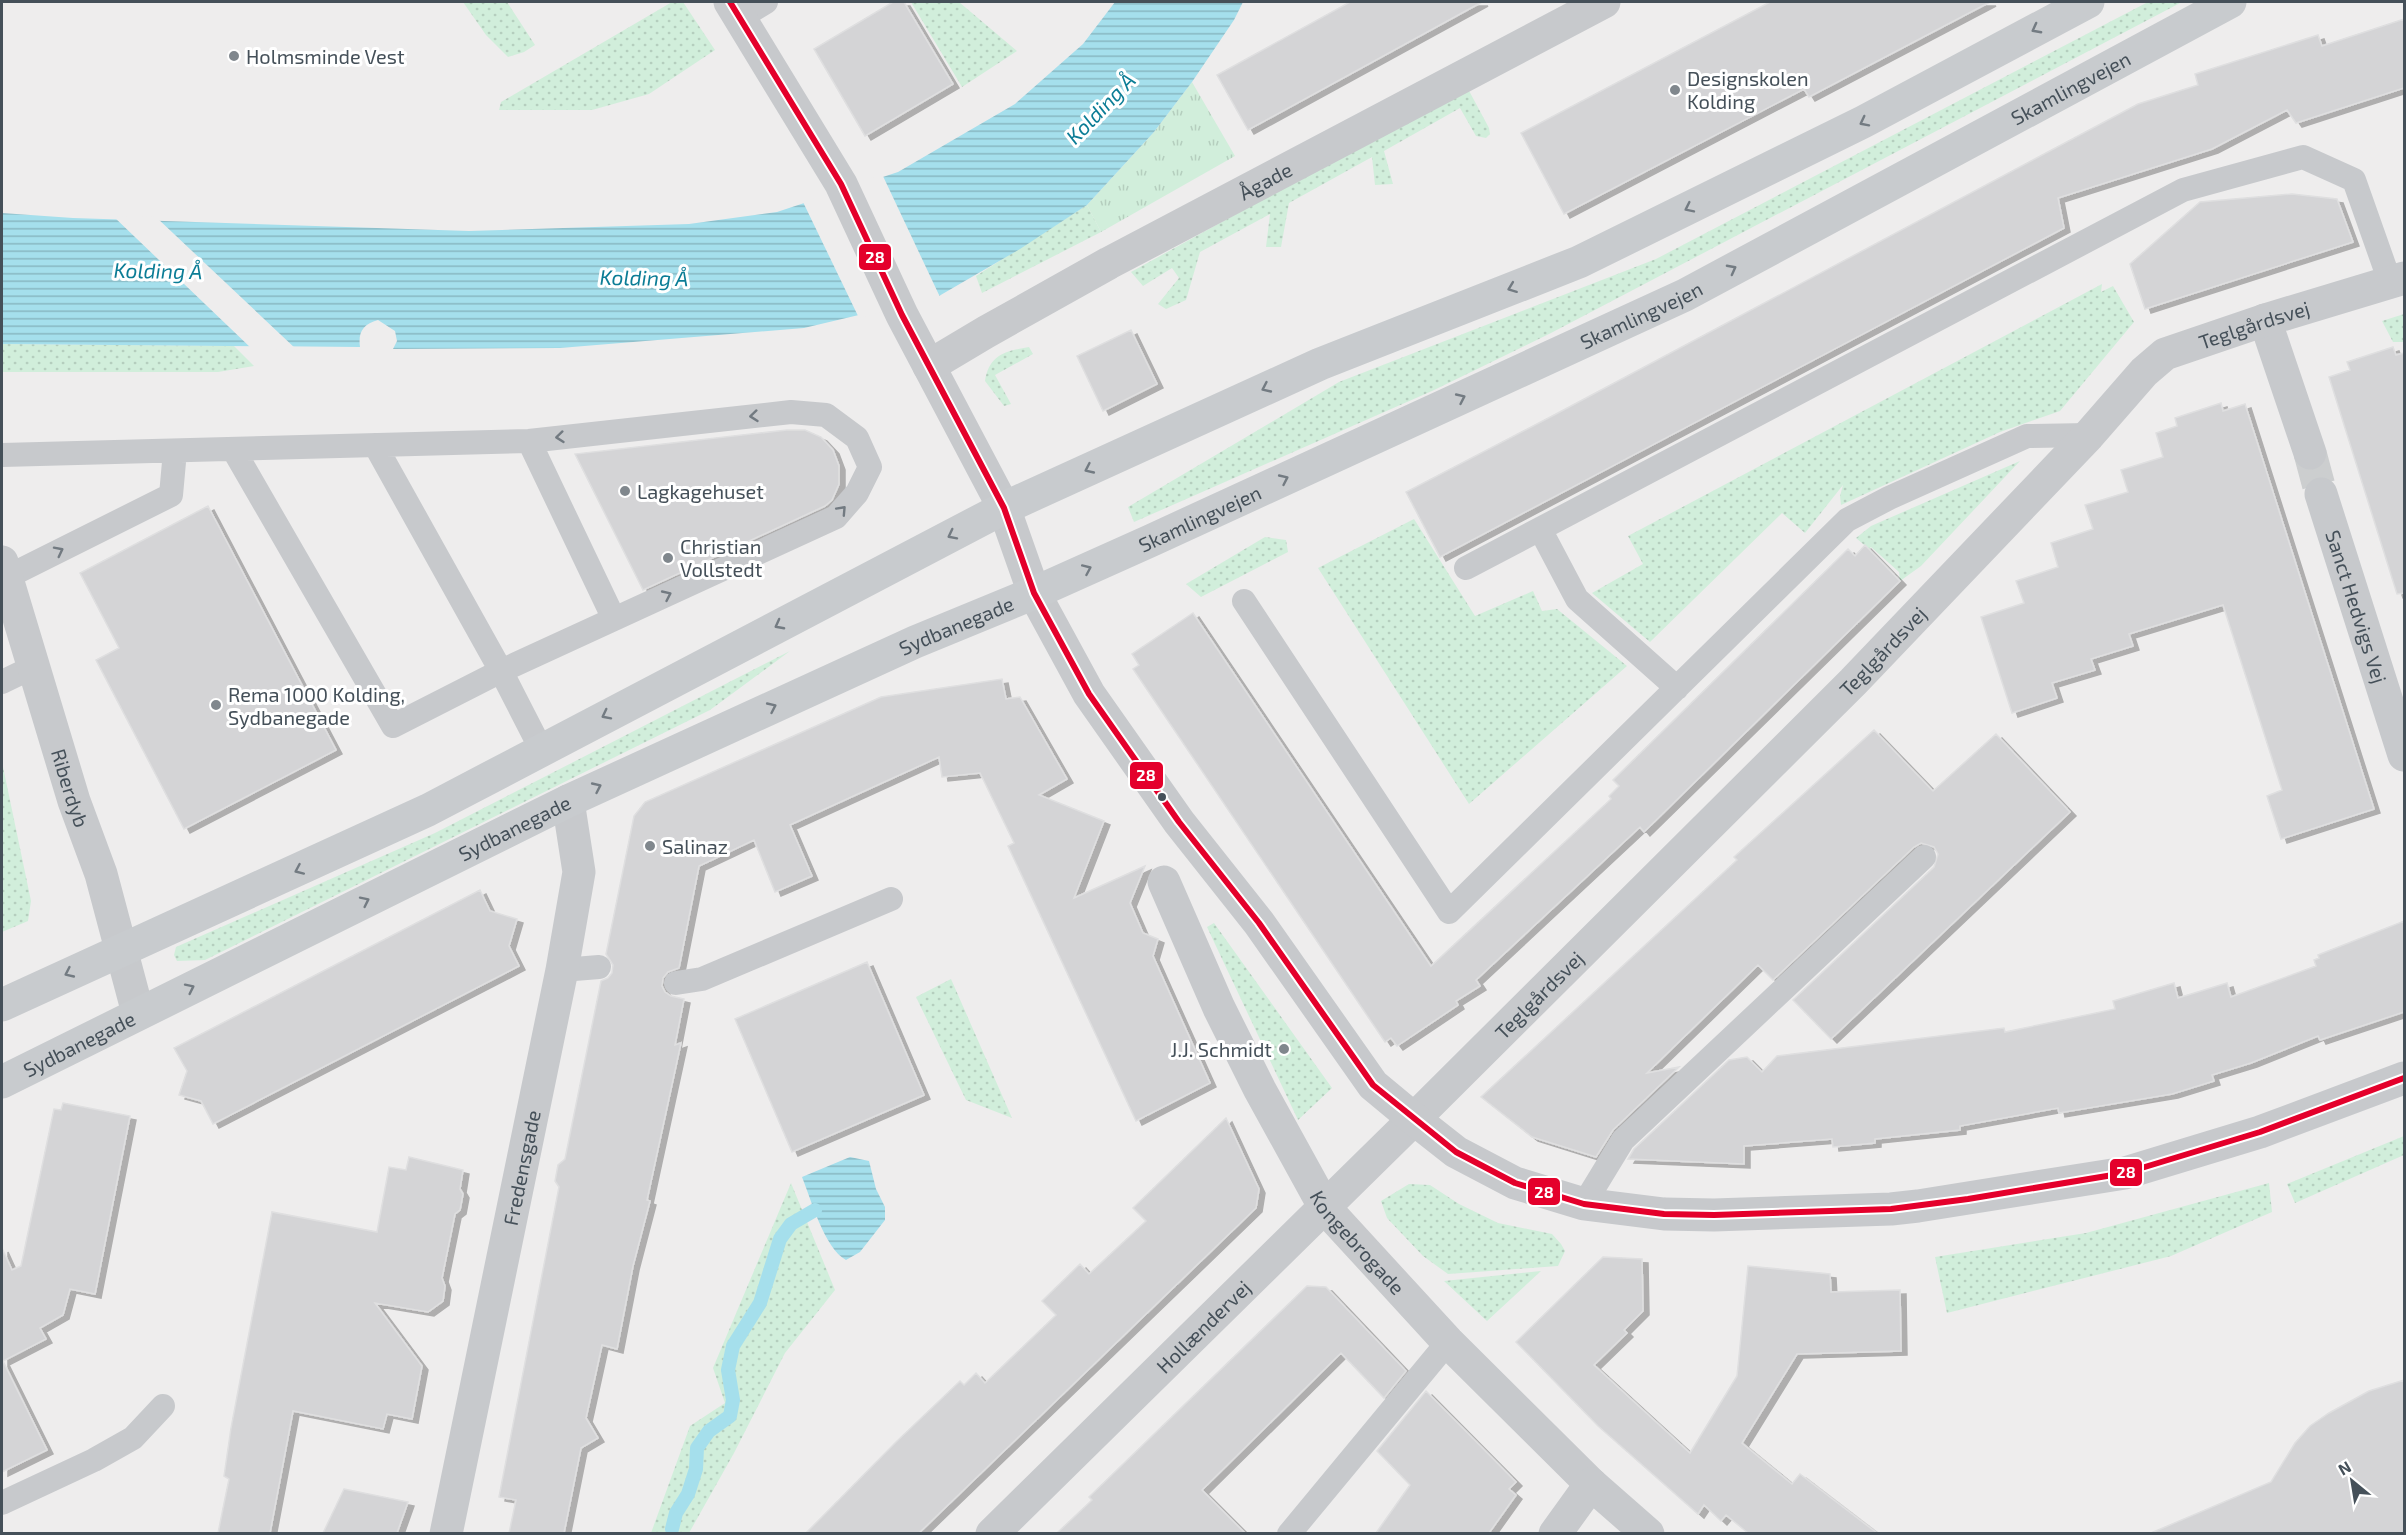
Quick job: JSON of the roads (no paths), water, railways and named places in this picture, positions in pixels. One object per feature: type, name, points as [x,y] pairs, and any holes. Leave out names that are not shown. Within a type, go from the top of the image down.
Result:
[{"type":"main road","points":[[2,1005],[428,810],[1004,508],[1320,364],[1579,262],[1863,122],[2088,2]]},
{"type":"main road","name":"Skamlingvejen","points":[[1034,593],[1685,295],[2230,2]]},
{"type":"main road","name":"Sydbanegade","points":[[2,1082],[568,801],[915,642],[1034,593]]},
{"type":"street","name":"Ågade","points":[[929,366],[1109,263],[1604,2]]},
{"type":"street","points":[[745,7],[841,184],[902,315],[1004,508],[1034,593],[1089,694],[1179,822],[1259,923],[1373,1085],[1456,1152],[1515,1183],[1584,1204],[1664,1214],[1714,1215],[1891,1209],[1968,1199],[2125,1173],[2260,1132],[2404,1078]]},
{"type":"street","name":"Teglgårdsvej","points":[[1414,1119],[1853,682],[2089,435],[2144,372],[2165,354],[2265,320],[2397,280]]},
{"type":"street","points":[[2265,320],[2310,453]]},
{"type":"street","name":"Sanct Hedvigs Vej","points":[[2321,494],[2404,755]]},
{"type":"street","name":"Riberdyb","points":[[4,569],[74,801],[101,874],[138,1013]]},
{"type":"street","name":"Fredensgade","points":[[446,1533],[562,970],[579,872],[568,801]]},
{"type":"street","name":"Kongebrogade","points":[[1164,882],[1224,1018],[1324,1208],[1448,1342],[1591,1484],[1647,1533]]},
{"type":"street","name":"Hollændervej","points":[[992,1533],[1414,1119]]},
{"type":"street","points":[[1555,1533],[1591,1484]]},
{"type":"lane","points":[[1466,568],[2183,190],[2303,157],[2354,180],[2397,280]]},
{"type":"lane","points":[[2,455],[529,441],[791,412],[826,415],[857,438],[870,467],[857,493],[836,517],[501,671],[393,726],[233,449]]},
{"type":"lane","points":[[1244,601],[1449,912],[1847,520],[1889,498],[2027,436],[2089,435]]},
{"type":"lane","points":[[529,441],[614,619]]},
{"type":"lane","points":[[375,445],[501,671],[541,749]]},
{"type":"lane","points":[[4,569],[171,495],[175,451]]},
{"type":"lane","points":[[1540,529],[1576,599],[1677,688]]},
{"type":"lane","points":[[2,682],[33,667]]},
{"type":"lane","points":[[1584,1204],[1623,1140],[1924,857]]},
{"type":"lane","points":[[676,983],[702,979],[891,899]]},
{"type":"lane","points":[[562,970],[599,967]]},
{"type":"lane","points":[[1289,1533],[1448,1342]]},
{"type":"lane","points":[[2,1503],[94,1460],[133,1438],[163,1406]]},
{"type":"water","name":"Kolding Å","points":[[1115,2],[1243,2],[1234,20],[1192,82],[1154,132],[1087,205],[1020,249],[939,296],[804,328],[560,348],[393,349],[397,341],[395,331],[378,320],[363,329],[360,347],[2,344],[2,213],[73,218],[469,231],[689,224],[777,212],[898,172],[1015,104],[1083,44]]},
{"type":"water","points":[[850,1157],[869,1161],[876,1189],[885,1207],[885,1220],[860,1252],[846,1260],[838,1254],[825,1234],[802,1177]]},
{"type":"waterway","points":[[672,1529],[676,1513],[688,1494],[696,1469],[697,1448],[709,1431],[730,1416],[733,1400],[728,1370],[733,1346],[760,1303],[780,1239],[791,1224],[815,1210]]},
{"type":"tunnel","points":[[2310,453],[2321,494]]},
{"type":"place","name":"Holmsminde Vest","points":[[234,56]]},
{"type":"place","name":"Designskolen Kolding","points":[[1675,90]]},
{"type":"place","name":"Lagkagehuset","points":[[625,491]]},
{"type":"place","name":"Christian Vollstedt","points":[[668,558]]},
{"type":"place","name":"Rema 1000 Kolding, Sydbanegade","points":[[216,705]]},
{"type":"place","name":"Salinaz","points":[[650,846]]},
{"type":"place","name":"J.J. Schmidt","points":[[1284,1049]]}]
